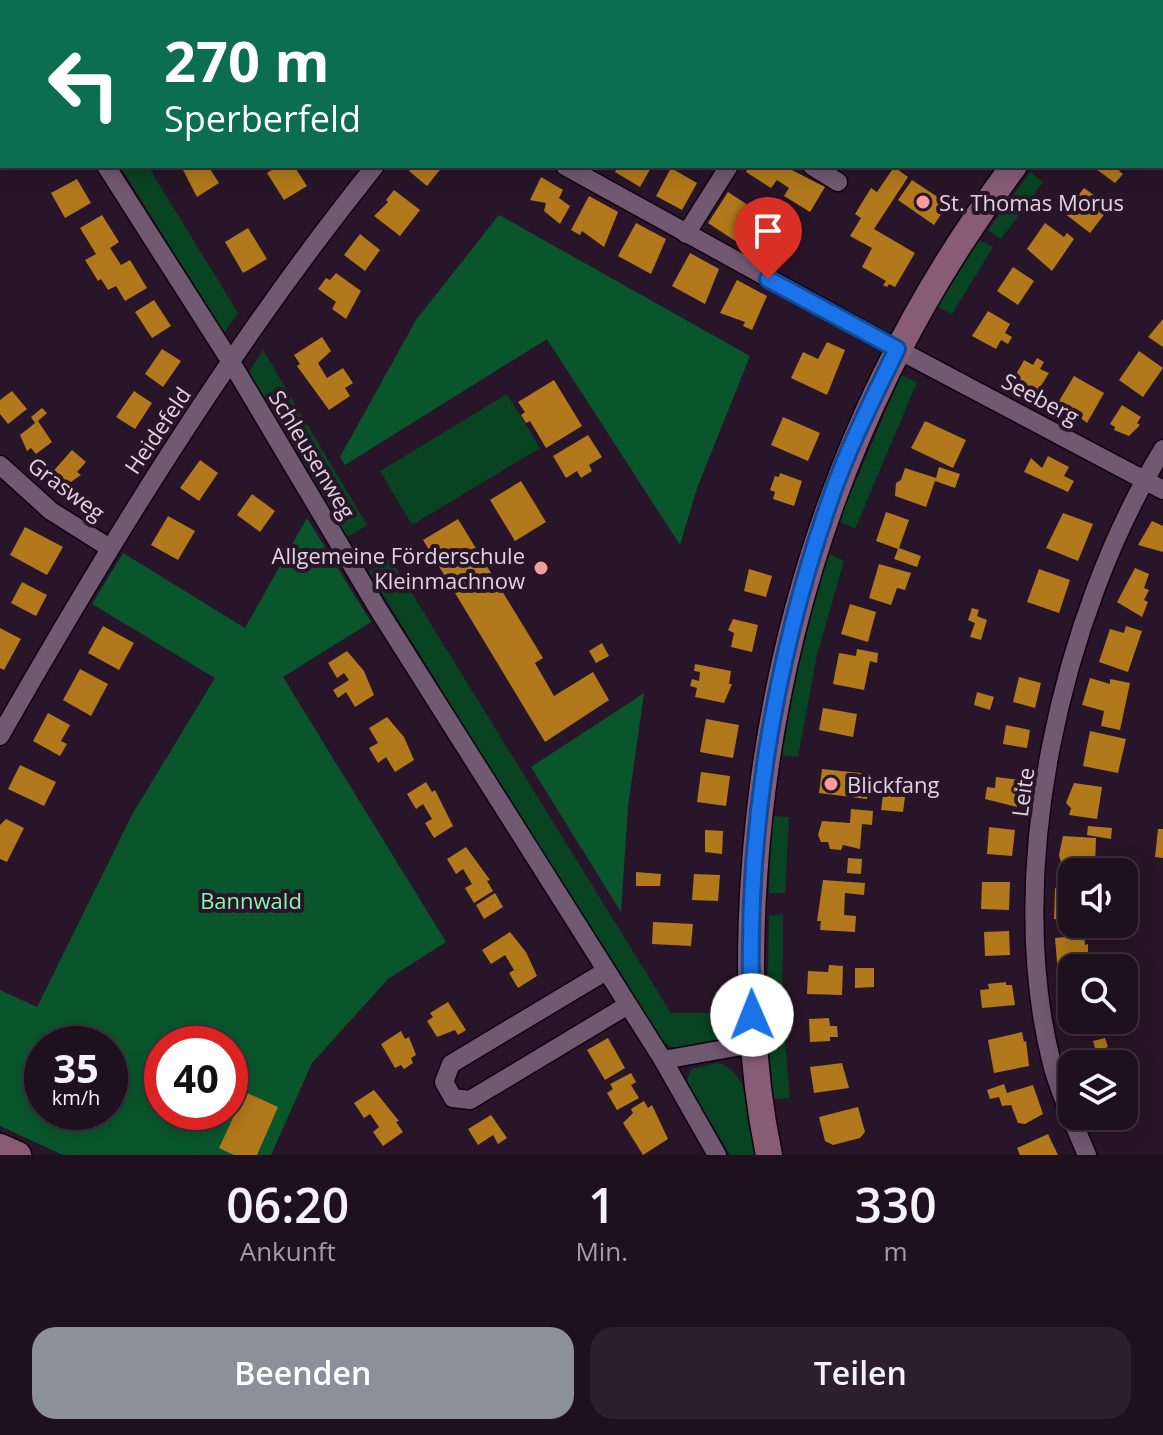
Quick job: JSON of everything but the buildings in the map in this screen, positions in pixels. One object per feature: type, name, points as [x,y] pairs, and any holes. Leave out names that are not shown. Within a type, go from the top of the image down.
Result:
[{"type":"street","name":"Schleusenweg","points":[[107,168],[231,362],[378,609],[663,1060],[717,1155]]},
{"type":"street","name":"Heidefeld","points":[[0,736],[108,547],[231,362],[374,168]]},
{"type":"street","name":"Seeberg","points":[[569,168],[897,349],[1163,490]]},
{"type":"street","points":[[686,234],[728,168]]},
{"type":"street","points":[[815,168],[838,182]]},
{"type":"street","points":[[769,1155],[753,1044],[751,981],[757,839],[761,787],[778,688],[794,619],[829,501],[897,349],[955,248],[1013,168]]},
{"type":"street","name":"Leite","points":[[1087,1155],[1052,1066],[1042,1012],[1035,889],[1045,789],[1064,698],[1091,603],[1145,480],[1163,449]]},
{"type":"street","name":"Grasweg","points":[[0,465],[51,511],[108,547]]},
{"type":"street","points":[[606,971],[451,1064],[444,1082],[453,1098],[470,1100],[628,1005]]},
{"type":"street","points":[[663,1060],[753,1044]]},
{"type":"street","points":[[0,1147],[18,1155]]},
{"type":"green space","points":[[121,168],[149,168],[238,313],[224,333]]},
{"type":"green space","points":[[1030,172],[1043,182],[1001,239],[988,230]]},
{"type":"green space","points":[[499,215],[750,356],[697,488],[680,545],[547,339],[345,465],[340,457],[416,320]]},
{"type":"green space","points":[[979,240],[993,247],[952,314],[937,307]]},
{"type":"green space","points":[[263,350],[367,525],[347,537],[249,372]]},
{"type":"green space","points":[[901,375],[917,382],[855,529],[839,521]]},
{"type":"green space","points":[[507,394],[540,448],[412,525],[380,471]]},
{"type":"green space","name":"Bannwald","points":[[307,518],[371,622],[283,677],[446,942],[388,979],[312,1063],[271,1155],[63,1155],[0,1126],[0,990],[37,1007],[133,813],[215,678],[92,604],[123,553],[245,628]]},
{"type":"green space","points":[[828,553],[844,561],[817,655],[798,757],[782,755],[798,665]]},
{"type":"green space","points":[[390,558],[671,1013],[737,1013],[735,1031],[713,1042],[678,1048],[668,1045],[651,1030],[369,572]]},
{"type":"green space","points":[[644,693],[628,807],[621,912],[531,767]]},
{"type":"green space","points":[[772,816],[789,817],[785,893],[769,893]]},
{"type":"green space","points":[[783,914],[782,1007],[790,1098],[774,1099],[767,1030],[769,916]]},
{"type":"green space","points":[[718,1063],[738,1077],[744,1089],[757,1155],[730,1155],[686,1083],[691,1069]]},
{"type":"place","name":"St. Thomas Morus","points":[[923,202]]},
{"type":"place","name":"Allgemeine Förderschule Kleinmachnow","points":[[541,568]]},
{"type":"place","name":"Blickfang","points":[[831,784]]},
{"type":"route","points":[[752,1015],[753,906],[761,787],[781,675],[829,501],[897,349],[768,279]]}]
